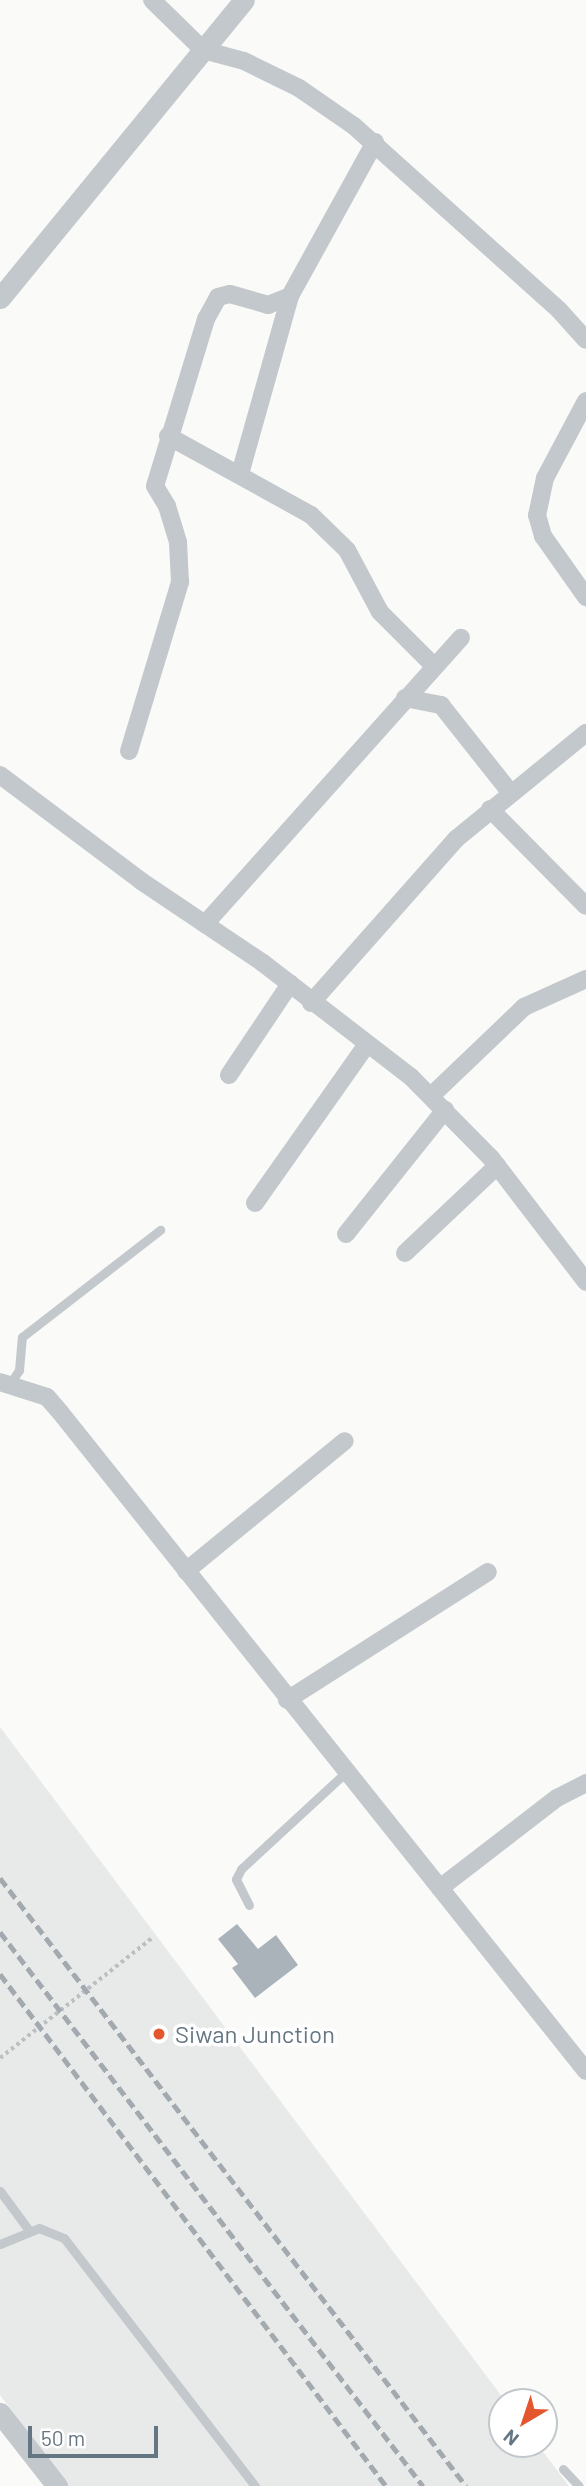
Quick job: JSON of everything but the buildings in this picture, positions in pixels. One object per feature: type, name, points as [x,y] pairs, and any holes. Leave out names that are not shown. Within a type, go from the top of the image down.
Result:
[{"type":"street","points":[[152,0],[204,50],[244,61],[299,88],[374,142],[586,340]]},
{"type":"street","points":[[0,299],[244,0]]},
{"type":"street","points":[[240,474],[290,296],[374,142]]},
{"type":"street","points":[[129,751],[180,582],[178,542],[167,506],[155,486],[168,436],[218,297],[230,294],[268,305],[290,296]]},
{"type":"street","points":[[585,404],[545,478],[537,515],[543,536],[586,597]]},
{"type":"street","points":[[168,436],[311,515],[332,534],[357,565],[380,612],[435,666]]},
{"type":"street","points":[[205,924],[461,638]]},
{"type":"street","points":[[405,698],[441,705],[510,792]]},
{"type":"street","points":[[312,1003],[456,839],[489,809],[586,733]]},
{"type":"street","points":[[0,775],[290,984],[431,1096],[497,1166],[586,1282]]},
{"type":"street","points":[[489,809],[586,906]]},
{"type":"street","points":[[431,1096],[524,1007],[586,979]]},
{"type":"street","points":[[229,1076],[290,984]]},
{"type":"street","points":[[256,1203],[367,1044]]},
{"type":"street","points":[[346,1234],[445,1110]]},
{"type":"street","points":[[405,1253],[497,1166]]},
{"type":"street","points":[[4,1384],[47,1397],[586,2071]]},
{"type":"street","points":[[186,1571],[345,1441]]},
{"type":"street","points":[[287,1700],[488,1572]]},
{"type":"street","points":[[440,1888],[556,1798],[586,1783]]},
{"type":"street","points":[[0,2413],[57,2486]]},
{"type":"lane","points":[[4,1384],[19,1370],[22,1336],[160,1230]]},
{"type":"lane","points":[[249,1905],[236,1879],[241,1869],[346,1772]]},
{"type":"lane","points":[[0,2191],[28,2229]]},
{"type":"lane","points":[[0,2244],[28,2229],[38,2228],[64,2238],[255,2486]]},
{"type":"lane","points":[[563,2469],[579,2486]]},
{"type":"path","points":[[0,2058],[153,1937]]},
{"type":"shaded area","points":[[0,1727],[496,2388],[488,2388],[488,2458],[548,2458],[569,2486],[68,2486],[0,2395]]},
{"type":"railway","points":[[0,1878],[466,2486]]},
{"type":"railway","points":[[0,1932],[423,2486]]},
{"type":"railway","points":[[0,1974],[386,2486]]},
{"type":"place","name":"Siwan Junction","points":[[159,2034]]}]
